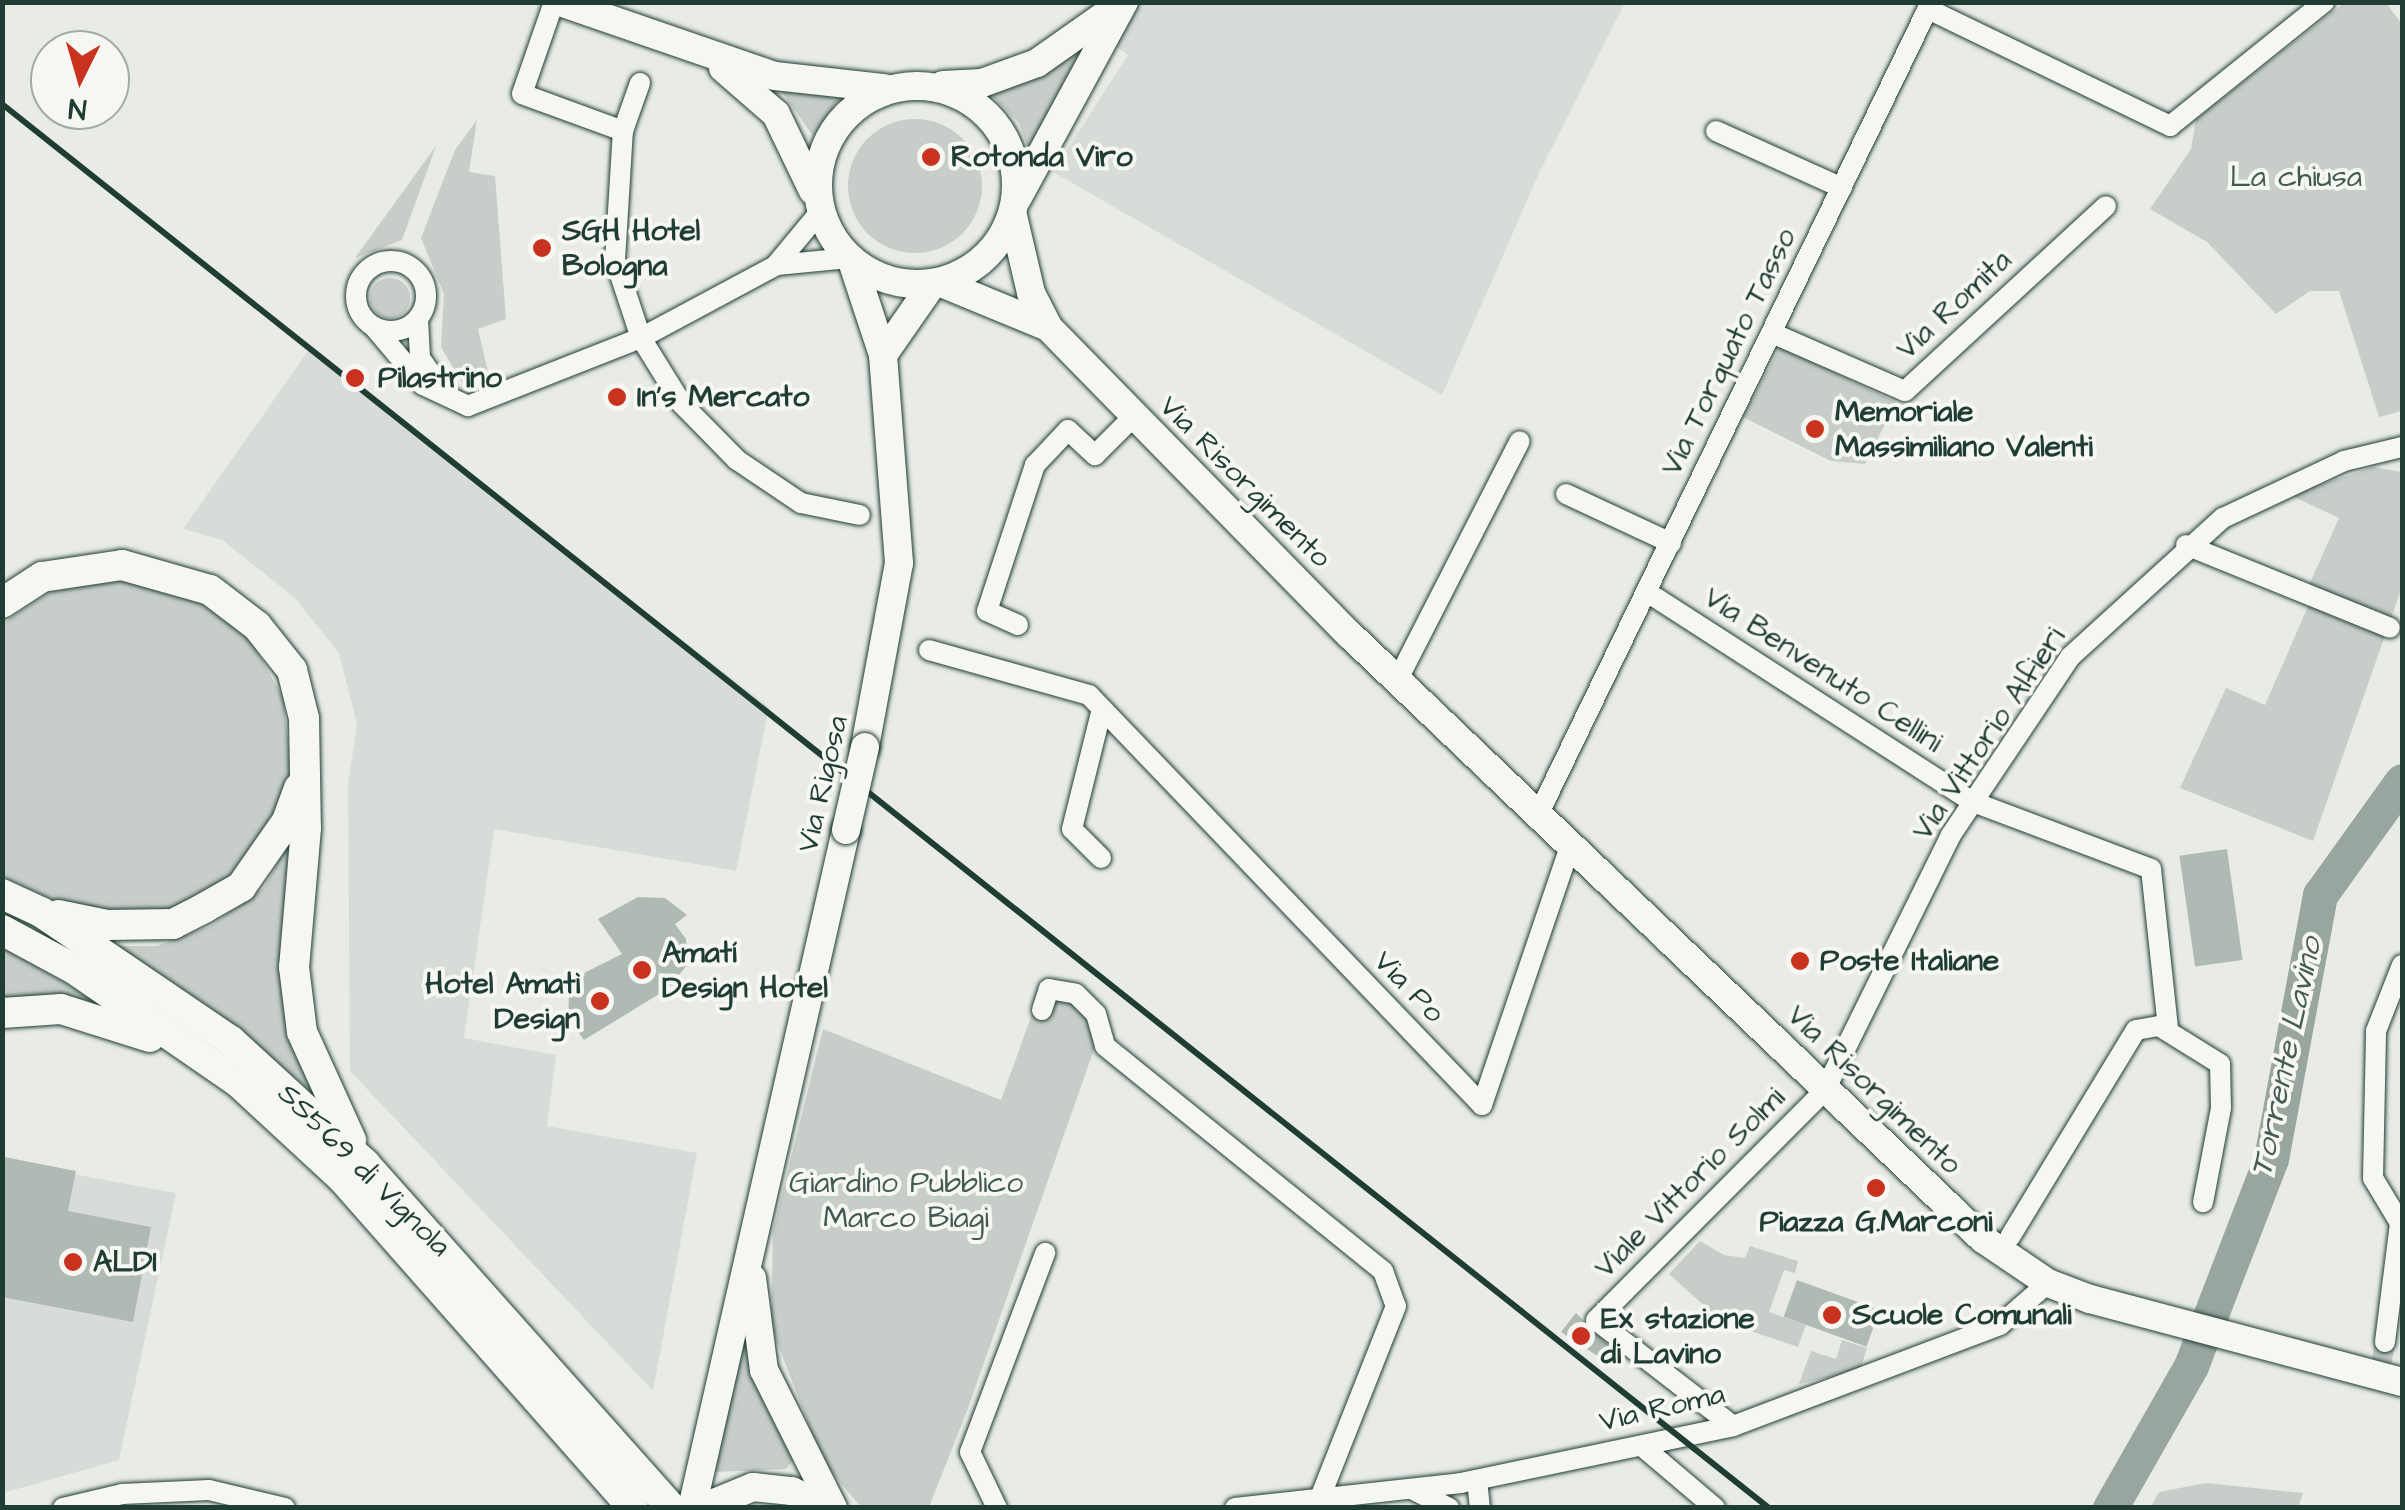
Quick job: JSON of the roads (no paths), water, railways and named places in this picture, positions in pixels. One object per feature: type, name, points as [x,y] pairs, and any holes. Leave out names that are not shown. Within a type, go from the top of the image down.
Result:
[{"type":"highway","points":[[2,604],[42,577],[122,565],[210,590],[256,626],[292,670],[305,771],[294,967],[302,1032],[365,1164]]},
{"type":"highway","points":[[42,912],[107,925],[156,924],[204,908],[241,887],[287,821],[305,771]]},
{"type":"highway","name":"SS569 di Vignola","points":[[2,894],[42,912],[230,1040],[365,1164],[570,1416],[632,1508]]},
{"type":"highway","name":"SS569 di Vignola","points":[[2,930],[74,969],[238,1082],[343,1179],[570,1416],[671,1508]]},
{"type":"highway","points":[[2,1013],[61,1009],[125,1024],[238,1082]]},
{"type":"main road","points":[[557,2],[706,57],[827,86],[890,88],[982,82],[1037,63],[1124,2]]},
{"type":"main road","points":[[883,355],[936,282],[990,253],[1124,2]]},
{"type":"main road","points":[[706,57],[776,114],[819,210],[850,260],[878,277],[936,282]]},
{"type":"main road","points":[[926,85],[976,104],[996,124],[1013,160],[1014,208]]},
{"type":"main road","points":[[819,210],[816,176],[840,121],[890,88]]},
{"type":"main road","name":"Via Risorgimento","points":[[1014,208],[1048,328]]},
{"type":"main road","name":"Via Rigosa","points":[[692,1508],[789,1060],[865,747],[899,563],[883,355],[850,260]]},
{"type":"main road","name":"Via Risorgimento","points":[[936,282],[1048,328],[1398,679],[1983,1240],[2048,1283],[2139,1316],[2286,1356],[2387,1374]]},
{"type":"main road","name":"Via Rigosa","points":[[753,1222],[751,1304],[764,1370],[834,1508]]},
{"type":"main road","points":[[702,1508],[753,1487],[792,1491],[825,1508]]},
{"type":"street","points":[[557,2],[522,94],[623,131]]},
{"type":"street","name":"Via Torquato Tasso","points":[[1539,813],[1929,6],[2170,126],[2324,2]]},
{"type":"street","points":[[640,83],[623,131],[615,260],[641,338],[682,404],[737,460],[801,503],[860,515]]},
{"type":"street","points":[[1716,131],[1842,188]]},
{"type":"street","name":"Via Romita","points":[[1772,333],[1905,391],[2106,206]]},
{"type":"street","points":[[454,402],[420,358],[418,319],[426,299],[422,279],[406,265],[385,262],[366,272],[357,291],[360,312],[404,367],[454,402],[487,404],[641,338],[775,266],[819,210]]},
{"type":"street","points":[[775,266],[850,260]]},
{"type":"street","points":[[374,327],[398,331],[418,319]]},
{"type":"street","points":[[1018,625],[986,611],[1035,465],[1068,430],[1095,455],[1134,416]]},
{"type":"street","points":[[1398,679],[1520,441]]},
{"type":"street","name":"Via Vittorio Alfieri","points":[[1826,1090],[1973,802],[2070,657],[2186,545],[2223,518],[2344,461],[2402,447]]},
{"type":"street","points":[[1566,494],[1671,543]]},
{"type":"street","points":[[2186,545],[2390,628]]},
{"type":"street","name":"Via Benvenuto Cellini","points":[[1647,592],[1973,802],[2151,869],[2168,1028]]},
{"type":"street","name":"Via Po","points":[[929,650],[1088,695],[1482,1106],[1571,843]]},
{"type":"street","points":[[1101,858],[1072,829],[1102,709]]},
{"type":"street","points":[[2384,1342],[2400,1222],[2374,1178],[2376,1030],[2402,966]]},
{"type":"street","points":[[1042,1010],[1049,989],[1076,994],[1096,1014],[1105,1046],[1383,1271],[1396,1306],[1320,1498]]},
{"type":"street","points":[[2010,1237],[2136,1030],[2168,1028],[2220,1064],[2221,1108],[2204,1202]]},
{"type":"street","name":"Viale Vittorio Solmi","points":[[1733,1426],[1687,1396],[1596,1320],[1826,1090]]},
{"type":"street","points":[[997,1508],[970,1452],[1045,1253]]},
{"type":"street","name":"Via Roma","points":[[1235,1508],[1320,1498],[1406,1495],[1733,1426],[2000,1325],[2048,1283]]},
{"type":"street","points":[[1687,1396],[1688,1433]]},
{"type":"street","points":[[1642,1446],[1715,1508]]},
{"type":"street","points":[[1477,1480],[1480,1508]]},
{"type":"street","points":[[63,1508],[137,1492],[209,1490],[285,1508]]},
{"type":"street","points":[[1406,1495],[1449,1508]]},
{"type":"waterway","name":"Torrente Lavino","points":[[2110,1508],[2191,1366],[2271,1159],[2320,895],[2402,781]]},
{"type":"tunnel","points":[[2381,1365],[2385,1342]]},
{"type":"railway","points":[[2,104],[1769,1508]]},
{"type":"place","name":"Rotonda Viro","points":[[931,157]]},
{"type":"place","name":"SGH Hotel Bologna","points":[[542,248]]},
{"type":"place","name":"Pilastrino","points":[[355,378]]},
{"type":"place","name":"In's Mercato","points":[[617,397]]},
{"type":"place","name":"Memoriale Massimiliano Valenti","points":[[1815,429]]},
{"type":"place","name":"Poste Italiane","points":[[1800,961]]},
{"type":"place","name":"Amatí Design Hotel","points":[[642,970]]},
{"type":"place","name":"Hotel Amatì Design","points":[[600,1001]]},
{"type":"place","name":"Piazza G.Marconi","points":[[1876,1188]]},
{"type":"place","name":"ALDI","points":[[73,1262]]},
{"type":"place","name":"Scuole Comunali","points":[[1832,1315]]},
{"type":"place","name":"Ex stazione di Lavino","points":[[1581,1336]]},
{"type":"park label","name":"La chiusa","points":[[2296,177]]},
{"type":"park label","name":"Giardino Pubblico Marco Biagi","points":[[906,1200]]}]
